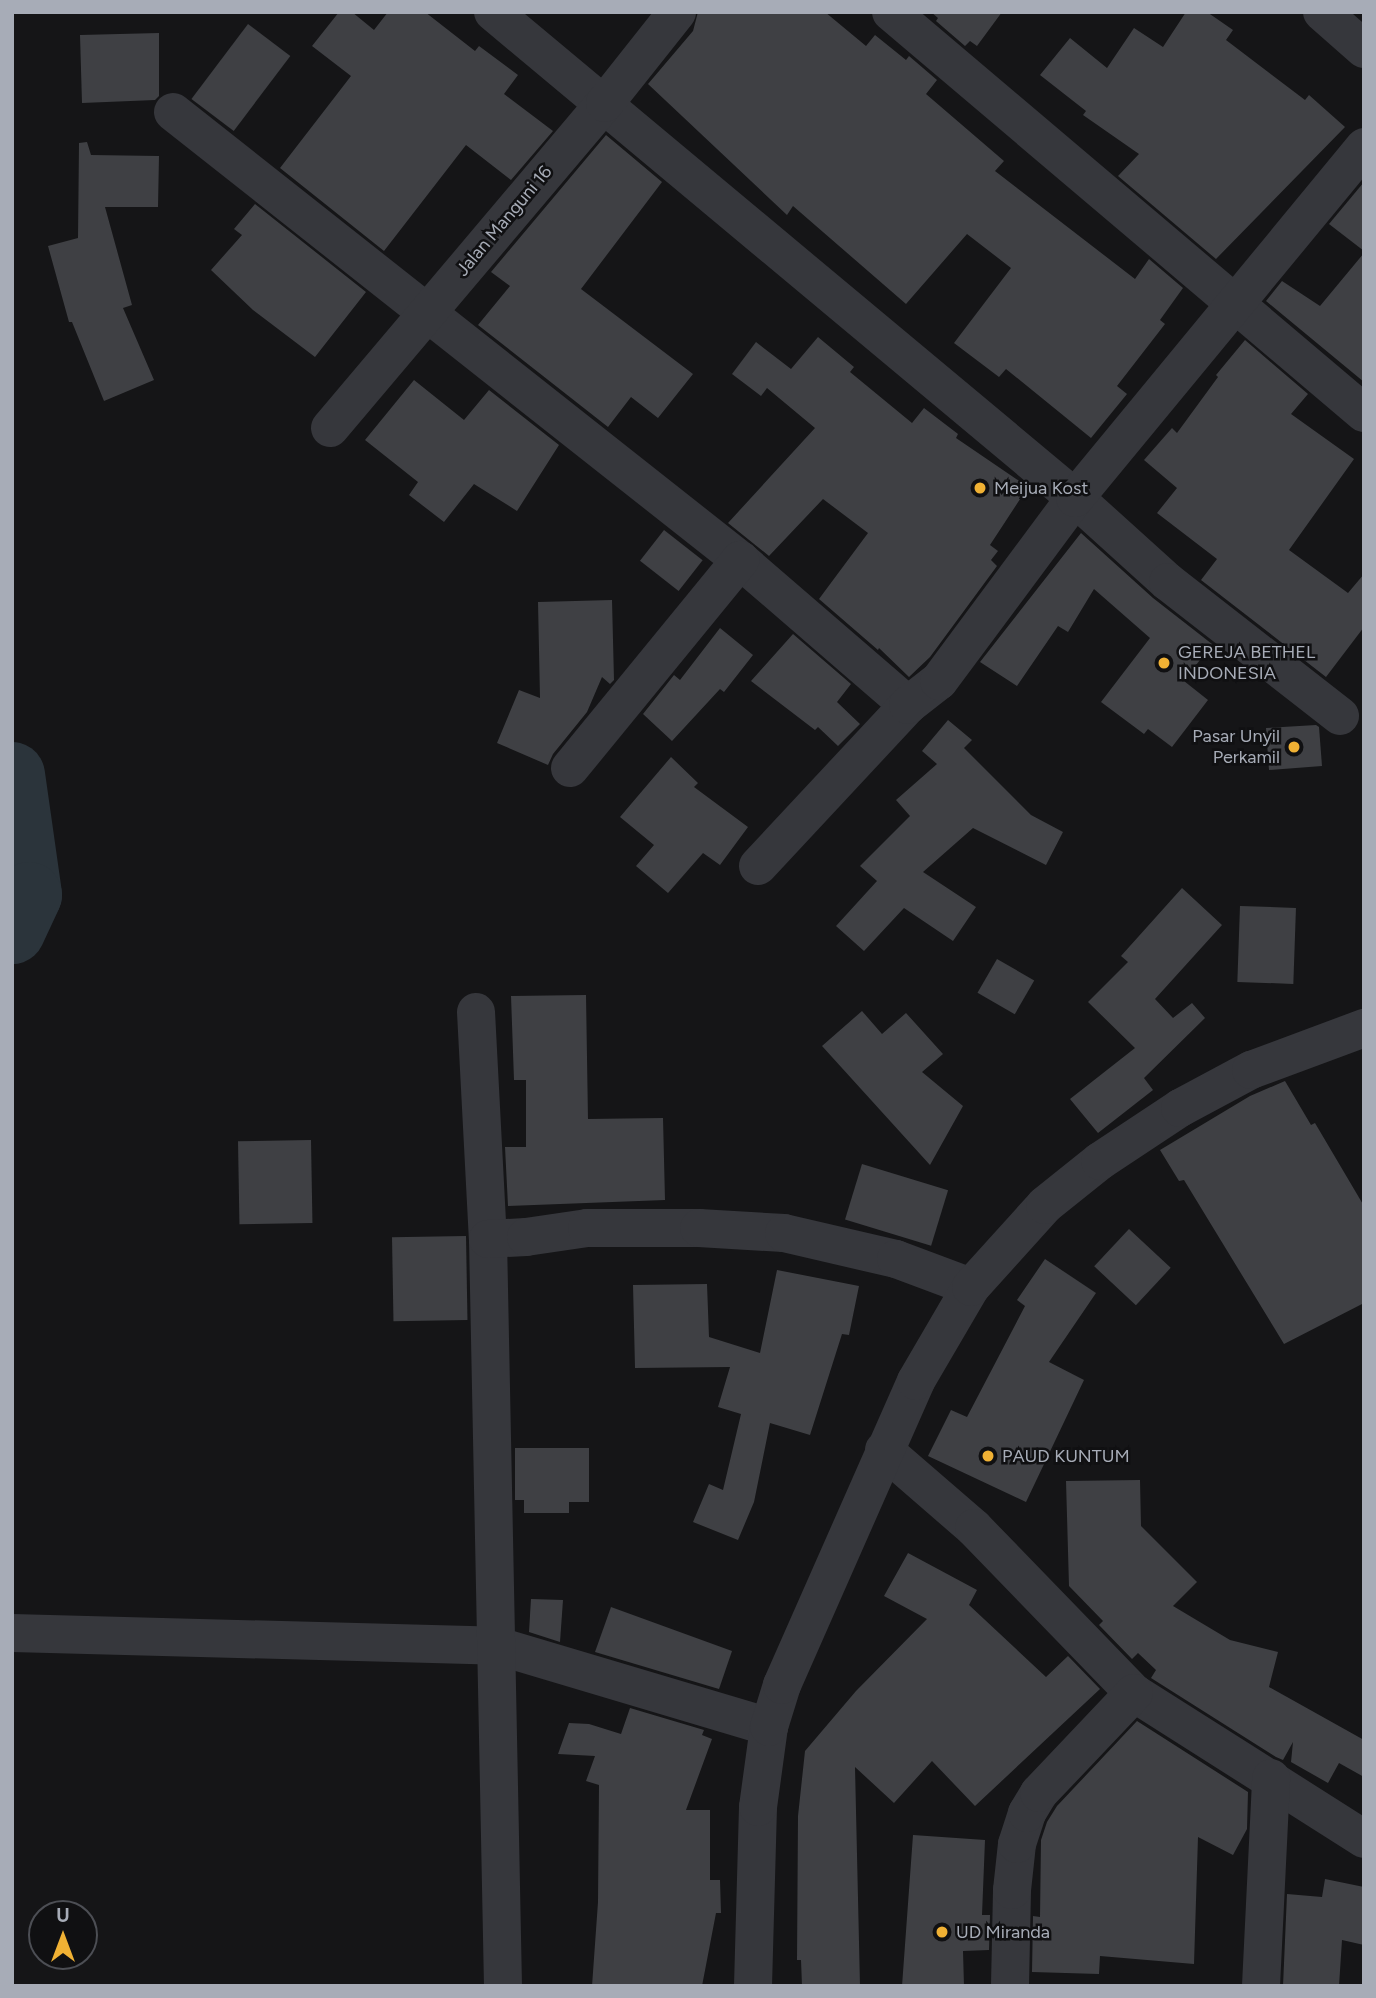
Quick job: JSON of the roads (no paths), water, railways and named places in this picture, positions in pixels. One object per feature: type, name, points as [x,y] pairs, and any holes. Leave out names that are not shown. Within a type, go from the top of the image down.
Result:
[{"type":"street","points":[[493,12],[1075,498],[1168,582],[1340,716]]},
{"type":"street","name":"Jalan Manguni 16","points":[[330,428],[605,103],[677,12]]},
{"type":"street","points":[[891,12],[1364,413]]},
{"type":"street","points":[[1322,12],[1364,48]]},
{"type":"street","points":[[173,113],[740,560],[908,705]]},
{"type":"street","points":[[758,866],[908,705],[939,681],[1075,498],[1364,147]]},
{"type":"street","points":[[570,768],[740,560]]},
{"type":"street","points":[[476,1012],[488,1239],[503,1986]]},
{"type":"street","points":[[753,1986],[758,1807],[769,1727],[782,1685],[916,1381],[971,1287],[1045,1205],[1100,1161],[1180,1108],[1251,1070],[1364,1028]]},
{"type":"street","points":[[488,1239],[526,1237],[587,1228],[784,1233],[896,1259],[971,1287]]},
{"type":"street","points":[[884,1450],[974,1528],[1134,1693],[1364,1839]]},
{"type":"street","points":[[12,1633],[498,1646],[769,1727]]},
{"type":"street","points":[[1010,1986],[1012,1890],[1017,1844],[1027,1813],[1039,1793],[1134,1693]]},
{"type":"street","points":[[1261,1986],[1271,1778]]},
{"type":"waterway","points":[[12,775],[29,895],[12,931]]},
{"type":"place","name":"Meijua Kost","points":[[980,488]]},
{"type":"place","name":"GEREJA BETHEL INDONESIA","points":[[1164,663]]},
{"type":"place","name":"Pasar Unyil Perkamil","points":[[1294,747]]},
{"type":"place","name":"PAUD KUNTUM","points":[[988,1456]]},
{"type":"place","name":"UD Miranda","points":[[942,1932]]}]
